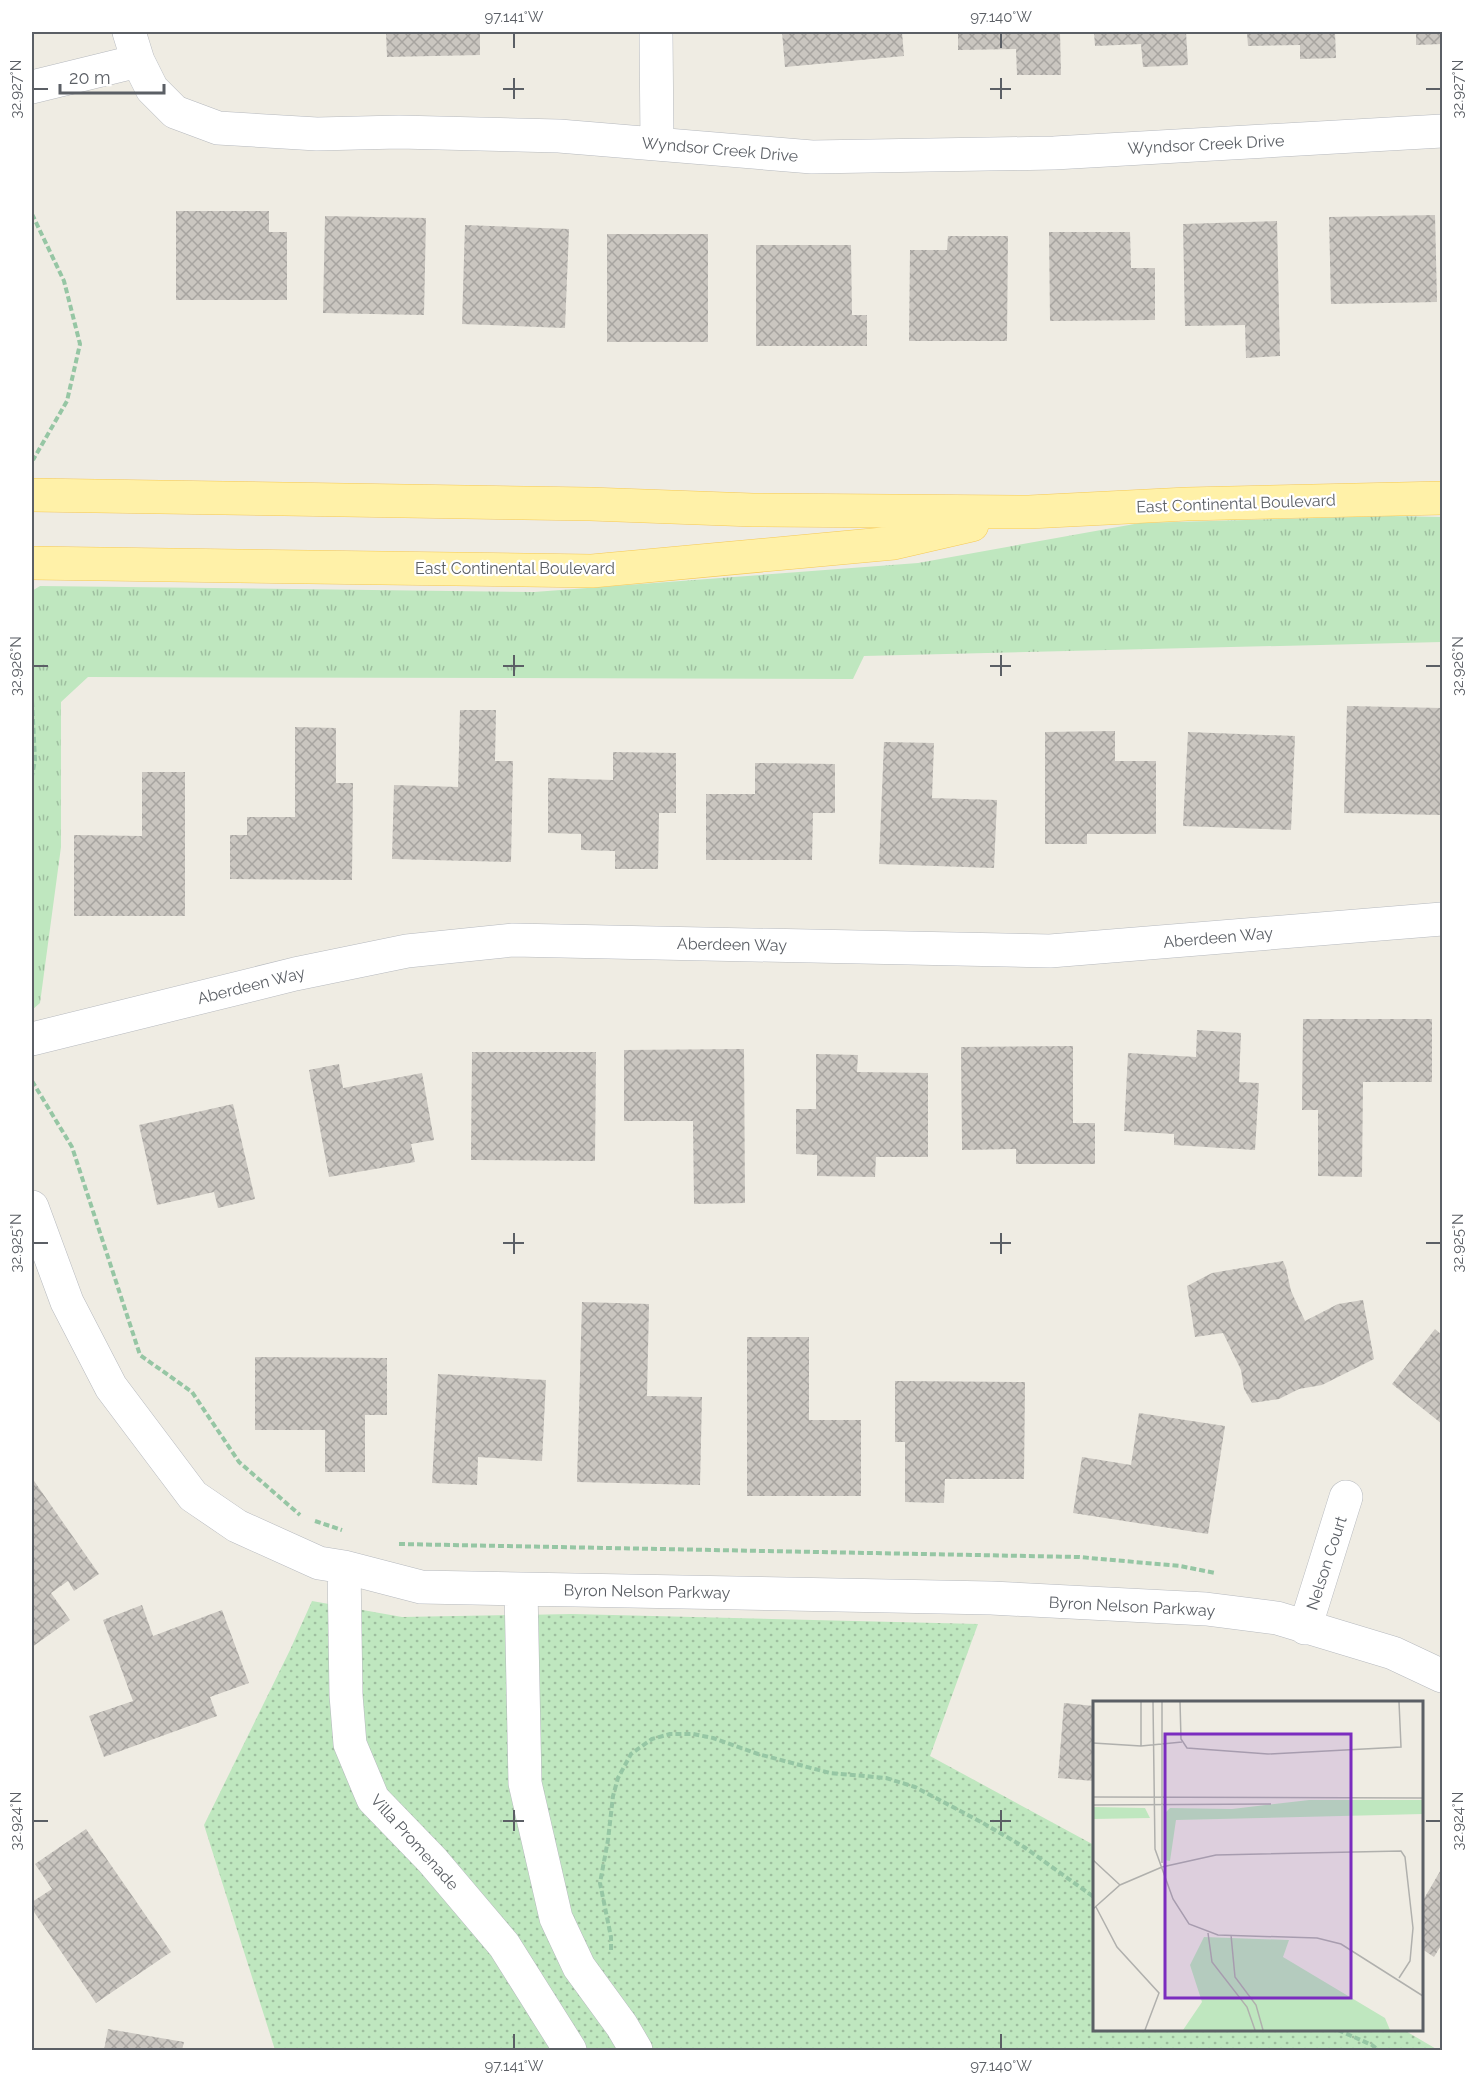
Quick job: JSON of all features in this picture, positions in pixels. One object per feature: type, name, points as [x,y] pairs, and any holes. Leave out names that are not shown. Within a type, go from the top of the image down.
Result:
[{"type":"main road","name":"East Continental Boulevard","points":[[32,495],[590,504],[753,510],[1029,512],[1187,504],[1443,498]]},
{"type":"main road","name":"East Continental Boulevard","points":[[32,563],[592,571],[894,543],[1029,512]]},
{"type":"street","points":[[656,32],[657,144]]},
{"type":"street","name":"Wyndsor Creek Drive","points":[[32,87],[134,46],[152,88],[175,112],[218,128],[317,134],[399,132],[559,136],[812,157],[1054,153],[1443,131]]},
{"type":"street","name":"Aberdeen Way","points":[[32,1039],[295,974],[407,951],[513,940],[1050,951],[1443,919]]},
{"type":"street","name":"Byron Nelson Parkway","points":[[32,1207],[67,1302],[111,1387],[193,1496],[237,1526],[319,1563],[344,1567],[421,1587],[1015,1599],[1206,1609],[1277,1618],[1392,1653],[1443,1676]]},
{"type":"street","name":"Nelson Court","points":[[1305,1628],[1346,1497]]},
{"type":"street","name":"Villa Promenade","points":[[344,1567],[346,1695],[351,1744],[373,1799],[432,1860],[504,1945],[570,2050]]},
{"type":"street","points":[[521,1588],[525,1783],[556,1918],[579,1967],[622,2026],[636,2050]]},
{"type":"path","points":[[32,214],[64,281],[80,344],[67,402],[32,464]]},
{"type":"path","points":[[32,701],[35,760],[32,776]]},
{"type":"path","points":[[32,1081],[72,1148],[140,1355],[192,1392],[239,1462],[301,1516]]},
{"type":"path","points":[[312,1519],[343,1530]]},
{"type":"path","points":[[395,1544],[1079,1557],[1180,1566],[1225,1575]]},
{"type":"path","points":[[610,1954],[610,1937],[600,1883],[613,1796],[618,1778],[632,1754],[652,1739],[670,1734],[693,1734],[713,1738],[758,1754],[830,1773],[886,1779],[915,1787],[1024,1847],[1093,1896]]},
{"type":"path","points":[[1340,2031],[1378,2050]]},
{"type":"green space","points":[[1391,516],[1442,517],[1442,642],[864,656],[853,679],[88,677],[61,702],[61,847],[40,1003],[32,1010],[32,591],[40,586],[534,592],[918,563],[1140,523]]},
{"type":"green space","points":[[312,1601],[402,1617],[572,1614],[978,1624],[930,1756],[1093,1844],[1093,2031],[1406,2031],[1438,2050],[275,2050],[204,1825]]},
{"type":"building","points":[[386,32],[480,32],[480,55],[387,57]]},
{"type":"building","points":[[782,32],[902,32],[904,56],[785,67]]},
{"type":"building","points":[[958,32],[1060,32],[1061,75],[1017,75],[1016,49],[958,50]]},
{"type":"building","points":[[1094,32],[1186,32],[1188,65],[1143,67],[1141,44],[1095,46]]},
{"type":"building","points":[[1247,32],[1335,32],[1336,58],[1300,59],[1300,45],[1248,46]]},
{"type":"building","points":[[1416,32],[1442,32],[1442,44],[1416,45]]},
{"type":"building","points":[[176,211],[269,211],[269,232],[287,232],[287,300],[176,300]]},
{"type":"building","points":[[1435,215],[1437,302],[1331,304],[1329,217]]},
{"type":"building","points":[[325,216],[426,218],[424,315],[323,313]]},
{"type":"building","points":[[1277,221],[1280,356],[1246,358],[1245,325],[1185,326],[1183,224]]},
{"type":"building","points":[[465,225],[569,229],[565,328],[462,324]]},
{"type":"building","points":[[1049,232],[1130,232],[1131,268],[1155,268],[1155,320],[1050,321]]},
{"type":"building","points":[[607,234],[708,234],[708,342],[607,342]]},
{"type":"building","points":[[948,236],[1008,236],[1007,341],[909,341],[910,250],[947,250]]},
{"type":"building","points":[[756,245],[851,245],[852,315],[867,315],[867,346],[756,346]]},
{"type":"building","points":[[1347,706],[1442,708],[1442,815],[1344,813]]},
{"type":"building","points":[[460,710],[496,710],[495,761],[513,761],[511,862],[392,859],[394,785],[458,787]]},
{"type":"building","points":[[295,727],[336,728],[336,783],[353,783],[352,880],[230,879],[230,835],[247,835],[247,817],[295,817]]},
{"type":"building","points":[[1115,731],[1115,761],[1156,761],[1156,834],[1087,834],[1087,844],[1045,844],[1045,732]]},
{"type":"building","points":[[1188,732],[1295,736],[1291,830],[1183,826]]},
{"type":"building","points":[[884,742],[934,743],[932,798],[997,800],[994,868],[879,864]]},
{"type":"building","points":[[613,752],[676,753],[676,813],[659,813],[658,869],[615,869],[615,851],[581,850],[581,834],[548,833],[548,778],[613,780]]},
{"type":"building","points":[[755,763],[835,764],[835,813],[813,813],[812,860],[706,860],[706,794],[755,794]]},
{"type":"building","points":[[142,772],[185,772],[185,916],[74,916],[74,835],[142,836]]},
{"type":"building","points":[[1303,1019],[1432,1019],[1432,1082],[1363,1082],[1362,1177],[1318,1176],[1318,1110],[1302,1110]]},
{"type":"building","points":[[1197,1030],[1241,1033],[1239,1082],[1259,1083],[1255,1150],[1174,1145],[1174,1134],[1124,1131],[1128,1053],[1196,1057]]},
{"type":"building","points":[[1073,1046],[1073,1123],[1095,1123],[1095,1164],[1016,1164],[1016,1149],[962,1150],[961,1047]]},
{"type":"building","points":[[744,1049],[745,1203],[694,1204],[693,1121],[624,1121],[624,1050]]},
{"type":"building","points":[[472,1052],[596,1052],[595,1161],[471,1160]]},
{"type":"building","points":[[816,1054],[858,1055],[857,1072],[928,1073],[928,1157],[876,1157],[875,1177],[817,1176],[817,1155],[796,1154],[796,1109],[816,1109]]},
{"type":"building","points":[[339,1064],[343,1088],[422,1073],[434,1140],[411,1144],[415,1162],[329,1177],[309,1070]]},
{"type":"building","points":[[233,1104],[255,1199],[218,1208],[214,1192],[157,1205],[139,1125]]},
{"type":"building","points":[[1283,1261],[1291,1291],[1305,1321],[1338,1304],[1363,1300],[1374,1359],[1322,1385],[1299,1389],[1279,1399],[1252,1403],[1244,1389],[1241,1370],[1223,1333],[1195,1337],[1187,1286],[1212,1273]]},
{"type":"building","points":[[582,1302],[649,1304],[647,1396],[702,1397],[700,1485],[577,1482]]},
{"type":"building","points":[[1435,1329],[1442,1335],[1442,1424],[1392,1384]]},
{"type":"building","points":[[747,1337],[809,1337],[809,1420],[861,1420],[861,1496],[747,1496]]},
{"type":"building","points":[[255,1357],[387,1358],[387,1415],[365,1415],[365,1472],[325,1472],[325,1430],[255,1430]]},
{"type":"building","points":[[438,1374],[546,1380],[542,1461],[478,1457],[477,1485],[432,1483]]},
{"type":"building","points":[[895,1381],[1025,1382],[1024,1479],[945,1479],[944,1503],[905,1502],[905,1442],[895,1442]]},
{"type":"building","points":[[1139,1413],[1225,1426],[1208,1534],[1073,1513],[1082,1457],[1131,1465]]},
{"type":"building","points":[[32,1478],[99,1574],[74,1591],[68,1581],[51,1593],[70,1620],[32,1647]]},
{"type":"building","points":[[142,1605],[153,1636],[222,1610],[249,1683],[210,1697],[217,1716],[104,1757],[89,1716],[133,1701],[103,1620]]},
{"type":"building","points":[[1064,1703],[1093,1706],[1093,1781],[1058,1778]]},
{"type":"building","points":[[86,1829],[171,1952],[96,2003],[32,1909],[32,1902],[52,1889],[35,1864]]},
{"type":"building","points":[[1442,1868],[1442,1944],[1434,1957],[1423,1950],[1423,1900]]},
{"type":"building","points":[[108,2029],[184,2042],[182,2050],[104,2050]]}]
